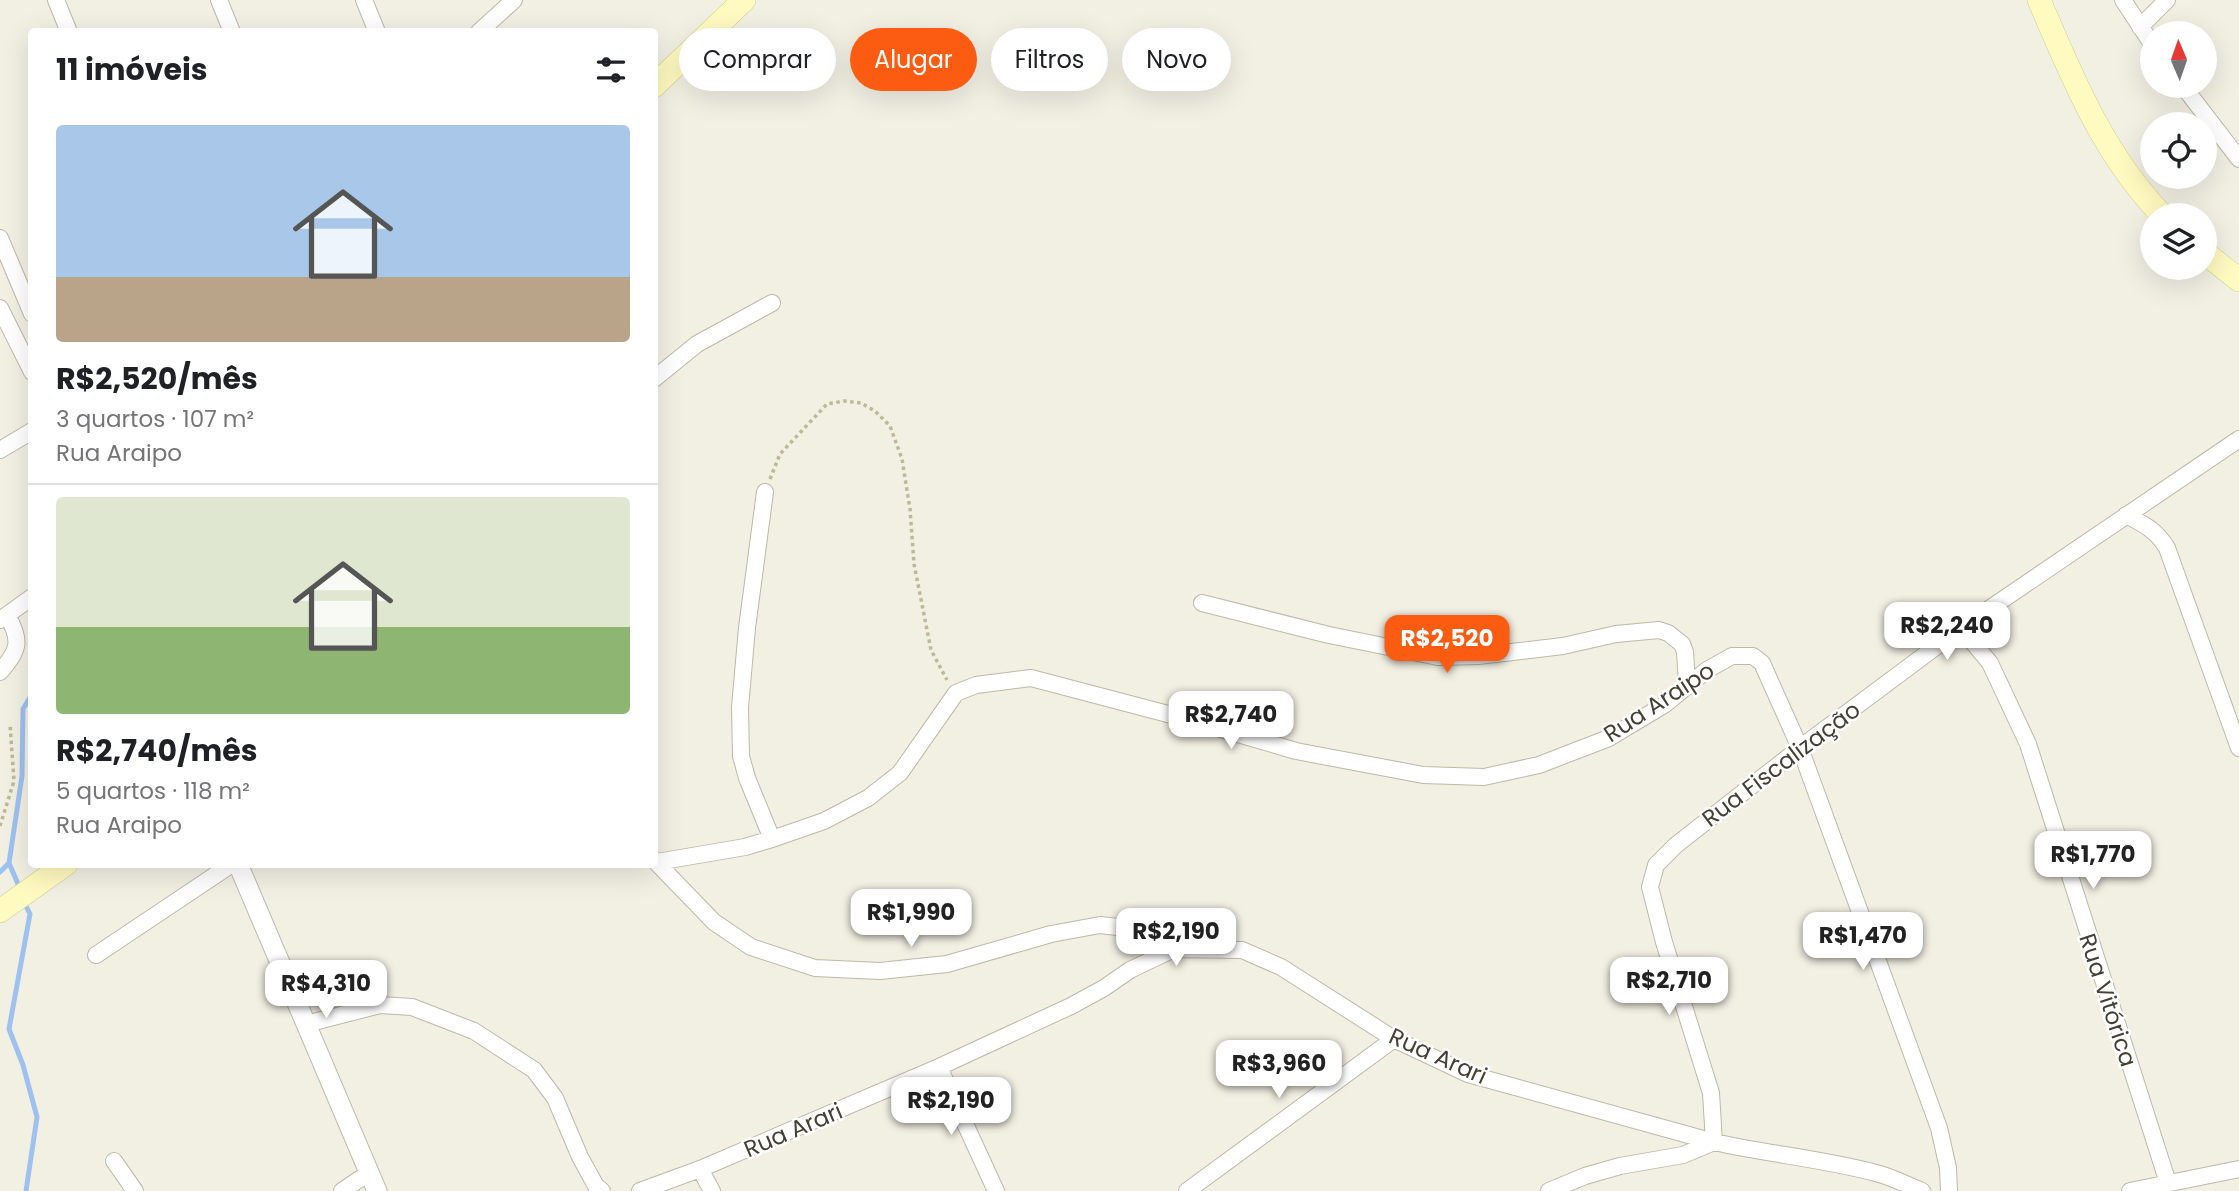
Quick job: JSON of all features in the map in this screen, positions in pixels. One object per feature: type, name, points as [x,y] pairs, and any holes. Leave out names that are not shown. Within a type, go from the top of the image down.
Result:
[{"type":"main road","points":[[658,82],[744,0]]},
{"type":"main road","points":[[2039,0],[2100,133],[2138,190],[2150,203]]},
{"type":"main road","points":[[2217,263],[2239,280]]},
{"type":"main road","points":[[0,911],[60,868]]},
{"type":"street","points":[[56,0],[67,28]]},
{"type":"street","points":[[219,0],[230,28]]},
{"type":"street","points":[[364,0],[375,28]]},
{"type":"street","points":[[2123,0],[2140,27]]},
{"type":"street","points":[[2146,21],[2167,0]]},
{"type":"street","points":[[483,28],[511,1]]},
{"type":"street","points":[[2192,98],[2239,159]]},
{"type":"street","points":[[0,238],[28,304]]},
{"type":"street","points":[[658,376],[697,344],[772,303]]},
{"type":"street","points":[[0,308],[5,336],[28,367]]},
{"type":"street","points":[[0,450],[28,433]]},
{"type":"street","name":"Rua Fiscalização","points":[[1714,1142],[1711,1093],[1664,942],[1650,887],[1656,865],[1676,845],[1800,748],[1961,628],[2239,439]]},
{"type":"street","points":[[765,492],[747,628],[740,707],[741,756],[772,839]]},
{"type":"street","points":[[2126,515],[2150,527],[2160,536],[2167,548],[2239,748]]},
{"type":"street","points":[[0,672],[13,657],[17,646],[14,628],[3,617],[28,600]]},
{"type":"street","points":[[1202,603],[1329,635],[1438,657],[1478,656],[1563,646],[1616,634],[1659,630],[1668,633],[1682,644],[1687,684]]},
{"type":"street","name":"Rua Vitórica","points":[[1961,628],[1990,663],[2028,744],[2168,1183]]},
{"type":"street","name":"Rua Araipo","points":[[956,693],[976,685],[1031,678],[1296,751],[1423,775],[1484,776],[1539,765],[1609,738],[1664,705],[1707,670],[1732,656],[1753,656],[1762,663],[1800,748]]},
{"type":"street","points":[[658,861],[745,847],[772,839],[824,821],[868,798],[900,773],[956,693]]},
{"type":"street","points":[[1800,748],[1939,1128],[1948,1168],[1949,1191]]},
{"type":"street","points":[[658,863],[714,922],[741,941],[751,947],[816,968],[880,971],[947,964],[1051,934],[1100,925],[1127,928],[1174,949]]},
{"type":"street","points":[[96,955],[226,868]]},
{"type":"street","points":[[240,868],[377,1191]]},
{"type":"street","name":"Rua Arari","points":[[640,1191],[700,1169],[939,1067],[1071,1006],[1130,970],[1174,949],[1242,950],[1281,967],[1394,1039],[1468,1074],[1714,1142],[1879,1174],[1922,1191]]},
{"type":"street","points":[[306,1024],[380,1005],[412,1007],[474,1031],[534,1070],[555,1098],[580,1157],[596,1186],[602,1191]]},
{"type":"street","points":[[1186,1191],[1394,1039]]},
{"type":"street","points":[[939,1067],[996,1191]]},
{"type":"street","points":[[1549,1191],[1585,1176],[1619,1166],[1683,1154],[1714,1142]]},
{"type":"street","points":[[114,1161],[135,1191]]},
{"type":"street","points":[[700,1169],[712,1191]]},
{"type":"street","points":[[2130,1191],[2239,1169]]},
{"type":"street","points":[[342,1191],[370,1172]]},
{"type":"path","points":[[765,492],[780,454],[827,404],[844,401],[861,403],[876,411],[890,426],[902,459],[910,509],[914,564],[931,650],[956,693]]},
{"type":"path","points":[[0,826],[14,781],[10,724]]},
{"type":"waterway","points":[[18,884],[9,863],[22,776],[23,709],[28,701]]},
{"type":"waterway","points":[[0,872],[9,863]]},
{"type":"waterway","points":[[26,1191],[37,1117],[23,1065],[9,1029],[30,914],[27,908]]}]
